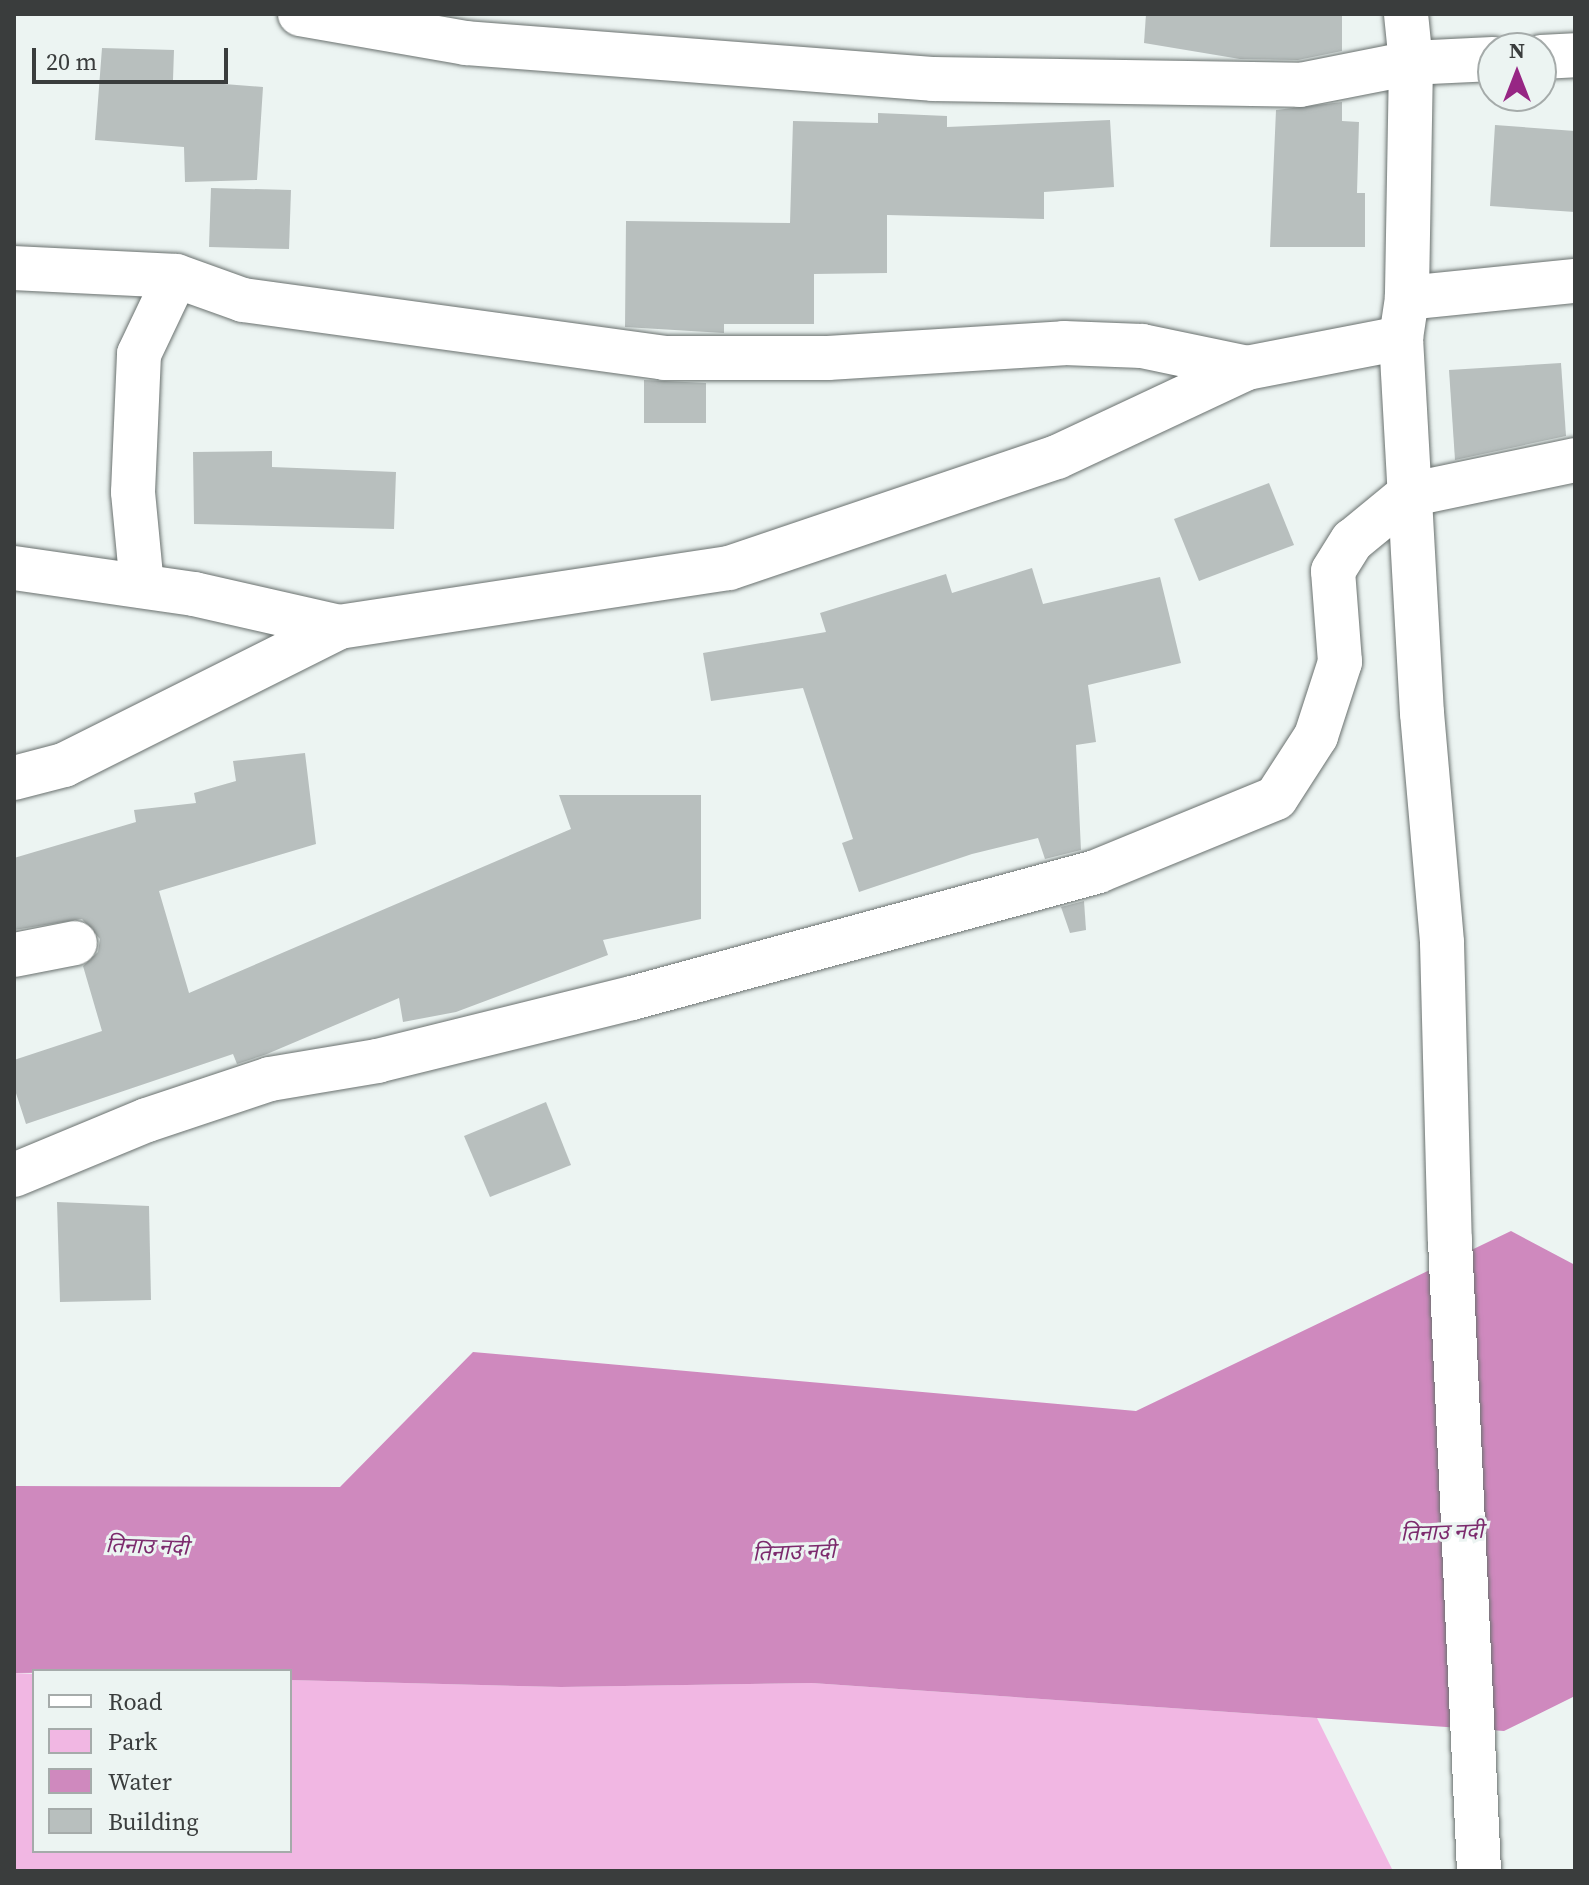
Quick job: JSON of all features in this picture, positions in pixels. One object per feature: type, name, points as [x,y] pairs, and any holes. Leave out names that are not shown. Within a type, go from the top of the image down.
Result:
[{"type":"street","points":[[300,14],[466,43],[933,79],[1300,85],[1411,63],[1477,60]]},
{"type":"street","points":[[1406,14],[1411,63],[1404,318],[1408,495],[1442,943],[1451,1256],[1479,1871]]},
{"type":"street","points":[[14,268],[176,276],[243,300],[664,358],[828,358],[1064,343],[1142,346],[1247,368]]},
{"type":"street","points":[[142,586],[133,492],[139,354],[176,276]]},
{"type":"street","points":[[14,778],[64,765],[339,627],[729,568],[1057,457],[1247,368],[1404,318],[1575,281]]},
{"type":"street","points":[[14,1175],[147,1120],[270,1079],[377,1061],[602,1005],[1098,871],[1276,798],[1316,736],[1340,662],[1333,571],[1352,541],[1408,495],[1575,460]]},
{"type":"street","points":[[14,568],[142,586],[339,627]]},
{"type":"street","points":[[14,955],[75,943]]},
{"type":"green space","points":[[14,1673],[32,1674],[32,1853],[292,1853],[292,1680],[561,1687],[812,1683],[1317,1718],[1393,1871],[14,1871]]},
{"type":"water","name":"तिनाउ नदी","points":[[1511,1231],[1575,1265],[1575,1696],[1504,1731],[812,1683],[561,1687],[292,1680],[292,1669],[32,1669],[32,1673],[14,1673],[14,1486],[340,1487],[473,1352],[1136,1411]]},
{"type":"building","points":[[1146,14],[1342,14],[1342,51],[1298,60],[1240,59],[1144,43]]},
{"type":"building","points":[[102,48],[174,50],[173,80],[263,87],[257,180],[185,182],[184,147],[95,140]]},
{"type":"building","points":[[1342,102],[1342,121],[1359,122],[1357,193],[1365,193],[1365,247],[1270,247],[1276,110]]},
{"type":"building","points":[[878,113],[947,116],[947,127],[1110,120],[1114,187],[1044,192],[1044,219],[887,215],[887,273],[814,274],[814,324],[724,324],[724,333],[625,327],[626,221],[790,223],[793,121],[878,123]]},
{"type":"building","points":[[1495,125],[1575,131],[1575,212],[1490,206]]},
{"type":"building","points":[[211,188],[291,190],[289,249],[209,247]]},
{"type":"building","points":[[1561,363],[1566,436],[1455,460],[1449,370]]},
{"type":"building","points":[[644,380],[706,383],[706,423],[644,423]]},
{"type":"building","points":[[272,451],[272,467],[396,472],[394,529],[194,524],[193,452]]},
{"type":"building","points":[[1269,483],[1294,545],[1199,581],[1174,519]]},
{"type":"building","points":[[1032,568],[1043,604],[1160,577],[1181,663],[1088,685],[1096,742],[1076,745],[1081,850],[1045,859],[1038,838],[972,854],[859,892],[842,843],[853,839],[803,688],[711,701],[703,653],[826,632],[820,613],[946,574],[952,593]]},
{"type":"building","points":[[305,753],[316,844],[159,891],[189,993],[571,829],[559,795],[701,795],[701,919],[603,940],[608,955],[456,1012],[403,1022],[399,998],[267,1054],[237,1064],[233,1054],[26,1124],[14,1087],[14,1060],[102,1031],[83,966],[98,952],[100,939],[82,919],[14,930],[14,858],[136,822],[134,810],[196,803],[194,793],[236,781],[233,761]]},
{"type":"building","points":[[1084,901],[1086,930],[1070,933],[1061,907]]},
{"type":"building","points":[[546,1102],[571,1165],[490,1197],[464,1136]]},
{"type":"building","points":[[57,1202],[149,1206],[151,1300],[60,1302]]}]
